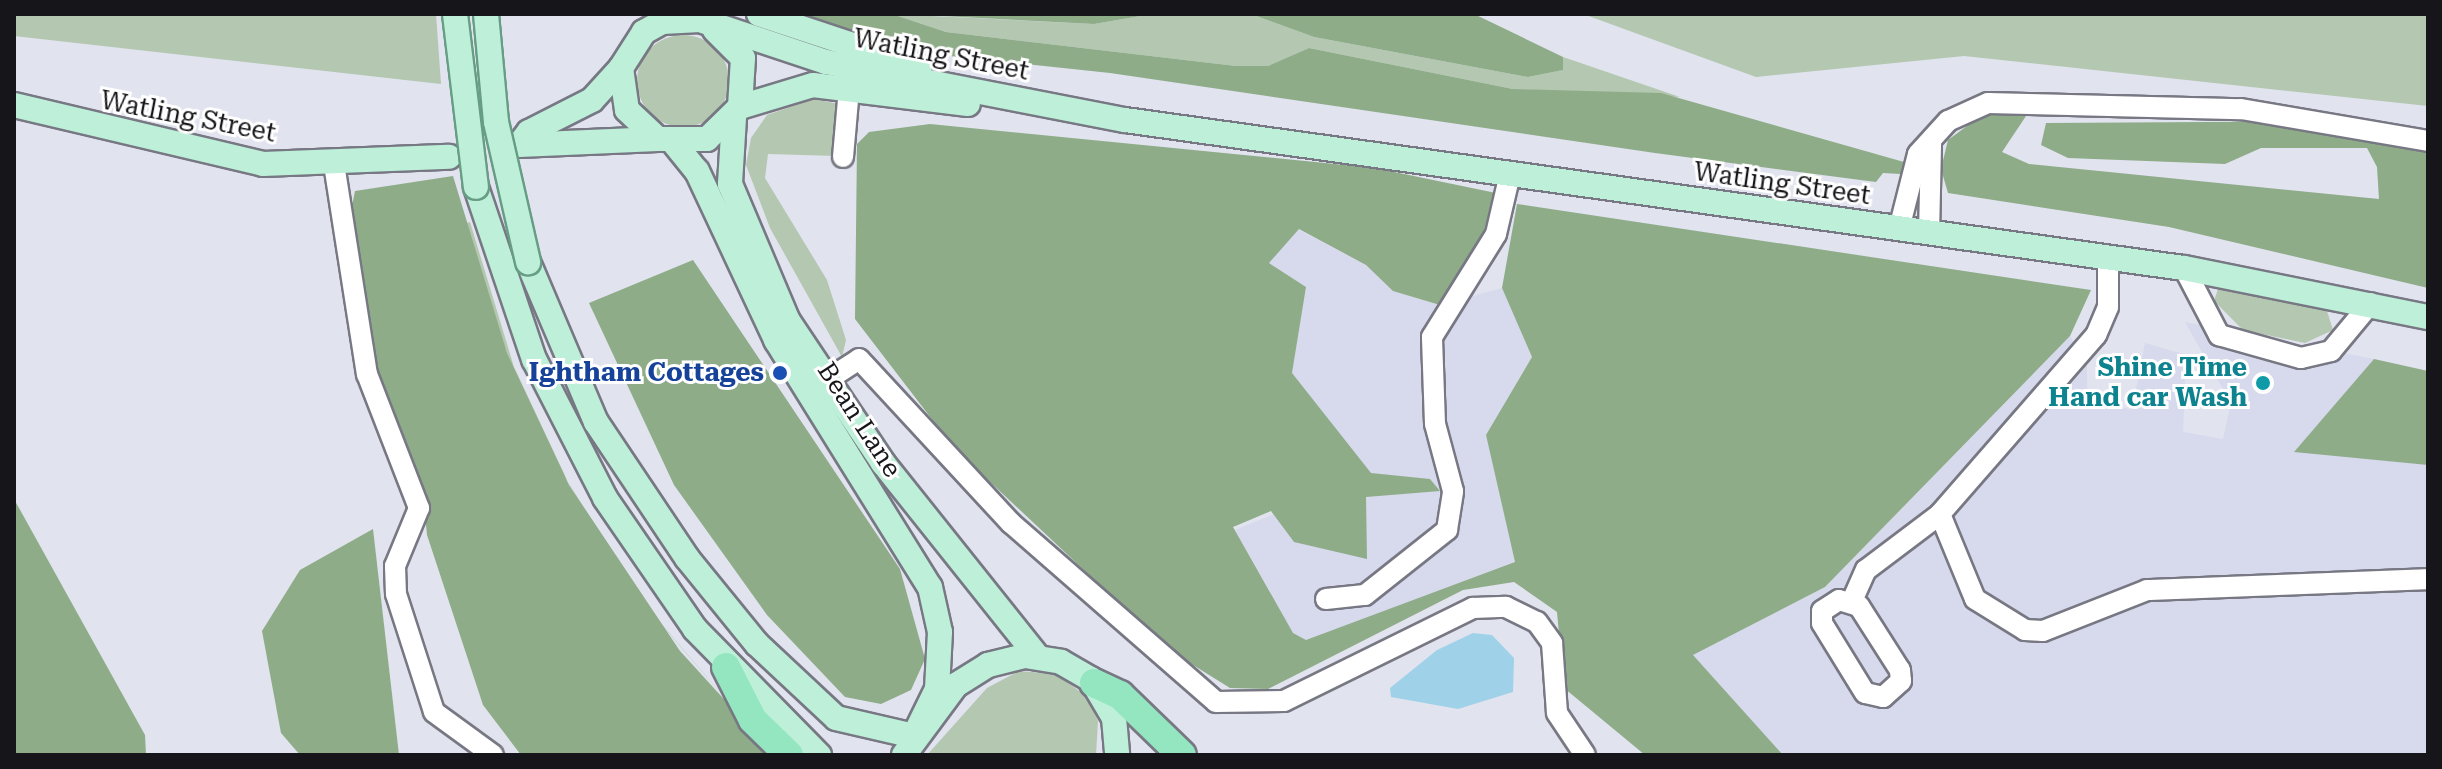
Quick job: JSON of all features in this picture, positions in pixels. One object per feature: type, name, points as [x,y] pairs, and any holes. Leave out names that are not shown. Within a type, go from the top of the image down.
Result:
[{"type":"highway","points":[[726,667],[753,720],[789,755]]},
{"type":"highway","points":[[1094,683],[1120,695],[1182,755]]},
{"type":"main road","points":[[455,14],[476,187],[542,379],[605,498],[726,667],[819,755]]},
{"type":"main road","points":[[486,14],[496,122],[528,262],[596,422],[687,558],[757,644],[836,718],[909,745],[945,695],[977,670],[1037,656],[1094,683],[1117,743],[1125,755]]},
{"type":"main road","points":[[759,14],[945,75],[1090,101],[1125,120]]},
{"type":"main road","points":[[698,19],[743,58],[737,112],[707,139],[519,145],[529,132],[592,100],[621,68],[644,32],[662,22],[698,19]]},
{"type":"main road","name":"Watling Street","points":[[698,19],[826,62],[1125,120]]},
{"type":"main road","points":[[621,68],[627,110],[666,141]]},
{"type":"main road","name":"Watling Street","points":[[737,112],[791,87],[849,89],[1125,120],[1929,234],[2108,256],[2371,303],[2428,317]]},
{"type":"main road","name":"Watling Street","points":[[14,105],[263,164],[334,164],[449,157]]},
{"type":"main road","name":"Bean Lane","points":[[737,112],[730,184],[748,239],[827,380],[883,463],[1037,656]]},
{"type":"main road","name":"Bean Lane","points":[[666,141],[697,171],[776,340],[930,587],[940,632],[937,689],[909,745]]},
{"type":"lane","points":[[843,157],[849,89]]},
{"type":"lane","points":[[1899,229],[1914,165],[1948,121],[1995,102],[2241,109],[2428,141]]},
{"type":"lane","points":[[1929,234],[1931,144]]},
{"type":"lane","points":[[334,164],[357,323],[376,425],[419,508],[394,579],[430,700],[440,718],[493,755]]},
{"type":"lane","points":[[1326,599],[1365,595],[1447,530],[1453,491],[1435,424],[1432,337],[1496,234],[1510,174]]},
{"type":"lane","points":[[1852,601],[1866,570],[1940,514],[2096,335],[2108,307],[2108,256]]},
{"type":"lane","points":[[2184,268],[2219,335],[2301,358],[2331,351],[2371,303]]},
{"type":"lane","points":[[827,380],[859,359],[1011,523],[1216,702],[1284,701],[1473,608],[1506,607],[1537,622],[1552,643],[1557,713],[1585,755]]},
{"type":"lane","points":[[1940,514],[1975,599],[2025,630],[2062,629],[2114,599],[2147,590],[2428,579]]},
{"type":"lane","points":[[1852,601],[1900,670],[1901,681],[1883,697],[1865,693],[1822,623],[1829,603],[1852,601]]},
{"type":"shaded area","points":[[1292,226],[1440,305],[1502,288],[1532,357],[1486,435],[1515,562],[1298,646],[1233,531],[1317,496],[1292,373],[1306,287],[1269,263]]},
{"type":"shaded area","points":[[2185,322],[2374,359],[2295,451],[2428,465],[2428,755],[1783,755],[1693,655],[1825,587],[2070,336],[2087,362],[2087,398],[2132,410],[2145,343],[2186,355],[2183,432],[2223,439],[2231,403]]},
{"type":"green space","points":[[14,14],[436,14],[441,84],[14,36]]},
{"type":"green space","points":[[800,14],[892,14],[946,32],[1236,66],[1268,66],[1309,48],[1513,89],[1661,93],[1904,162],[1901,174],[1883,173],[1876,182],[1655,153],[1110,73],[921,53]]},
{"type":"green space","points":[[892,14],[1094,24],[1152,14],[1251,14],[1314,37],[1528,77],[1562,70],[1563,57],[1680,97],[1513,89],[1309,48],[1268,66],[1236,66],[946,32]]},
{"type":"green space","points":[[904,14],[1152,14],[1094,24]]},
{"type":"green space","points":[[1251,14],[1474,14],[1563,57],[1563,70],[1528,77],[1314,37]]},
{"type":"green space","points":[[1583,14],[2428,14],[2428,106],[1964,56],[1756,77]]},
{"type":"green space","points":[[683,35],[701,39],[715,49],[725,63],[729,81],[725,99],[715,113],[701,123],[683,127],[665,123],[651,113],[641,99],[637,81],[641,63],[651,49],[665,39]]},
{"type":"green space","points":[[814,99],[839,104],[837,156],[768,154],[765,178],[827,280],[846,340],[842,357],[770,228],[746,165],[751,138],[767,115]]},
{"type":"green space","points":[[1986,112],[2026,116],[2002,152],[2029,164],[2379,199],[2377,167],[2367,148],[2261,148],[2225,164],[2068,158],[2041,145],[2046,123],[2355,121],[2428,131],[2428,288],[2169,227],[1948,193],[1941,169],[1948,140]]},
{"type":"green space","points":[[930,124],[1375,168],[1496,193],[1473,264],[1440,305],[1393,291],[1366,265],[1299,229],[1269,263],[1306,287],[1292,373],[1371,473],[1430,479],[1440,491],[1366,497],[1367,559],[1294,542],[1271,511],[1233,527],[1293,633],[1306,640],[1515,562],[1486,435],[1532,357],[1502,288],[1517,204],[2091,290],[2070,336],[1825,587],[1693,655],[1783,755],[1645,755],[1564,688],[1557,612],[1514,582],[1463,590],[1268,689],[1230,688],[1169,650],[954,448],[855,319],[857,144],[869,132]]},
{"type":"green space","points":[[453,176],[507,353],[569,485],[680,651],[775,755],[521,755],[483,705],[427,535],[422,485],[381,395],[352,206],[355,191]]},
{"type":"green space","points":[[470,222],[514,367],[568,481],[507,353],[470,246],[464,224]]},
{"type":"green space","points":[[693,260],[900,569],[925,659],[911,690],[881,704],[845,697],[767,615],[674,485],[589,303]]},
{"type":"green space","points":[[2229,288],[2326,308],[2333,330],[2305,343],[2243,330],[2214,301],[2218,289]]},
{"type":"green space","points":[[2374,359],[2428,371],[2428,465],[2294,452]]},
{"type":"green space","points":[[14,499],[145,735],[146,755],[14,755]]},
{"type":"green space","points":[[373,529],[399,755],[300,755],[281,733],[262,631],[300,570]]},
{"type":"green space","points":[[614,556],[641,600],[749,726],[642,602]]},
{"type":"green space","points":[[1019,671],[1056,674],[1086,696],[1098,721],[1096,755],[927,755],[987,688]]},
{"type":"water","points":[[1473,633],[1492,635],[1514,658],[1513,692],[1458,709],[1391,697],[1390,688],[1437,650]]},
{"type":"place","name":"Ightham Cottages","points":[[780,373]]},
{"type":"place","name":"Shine Time Hand car Wash","points":[[2263,383]]}]
